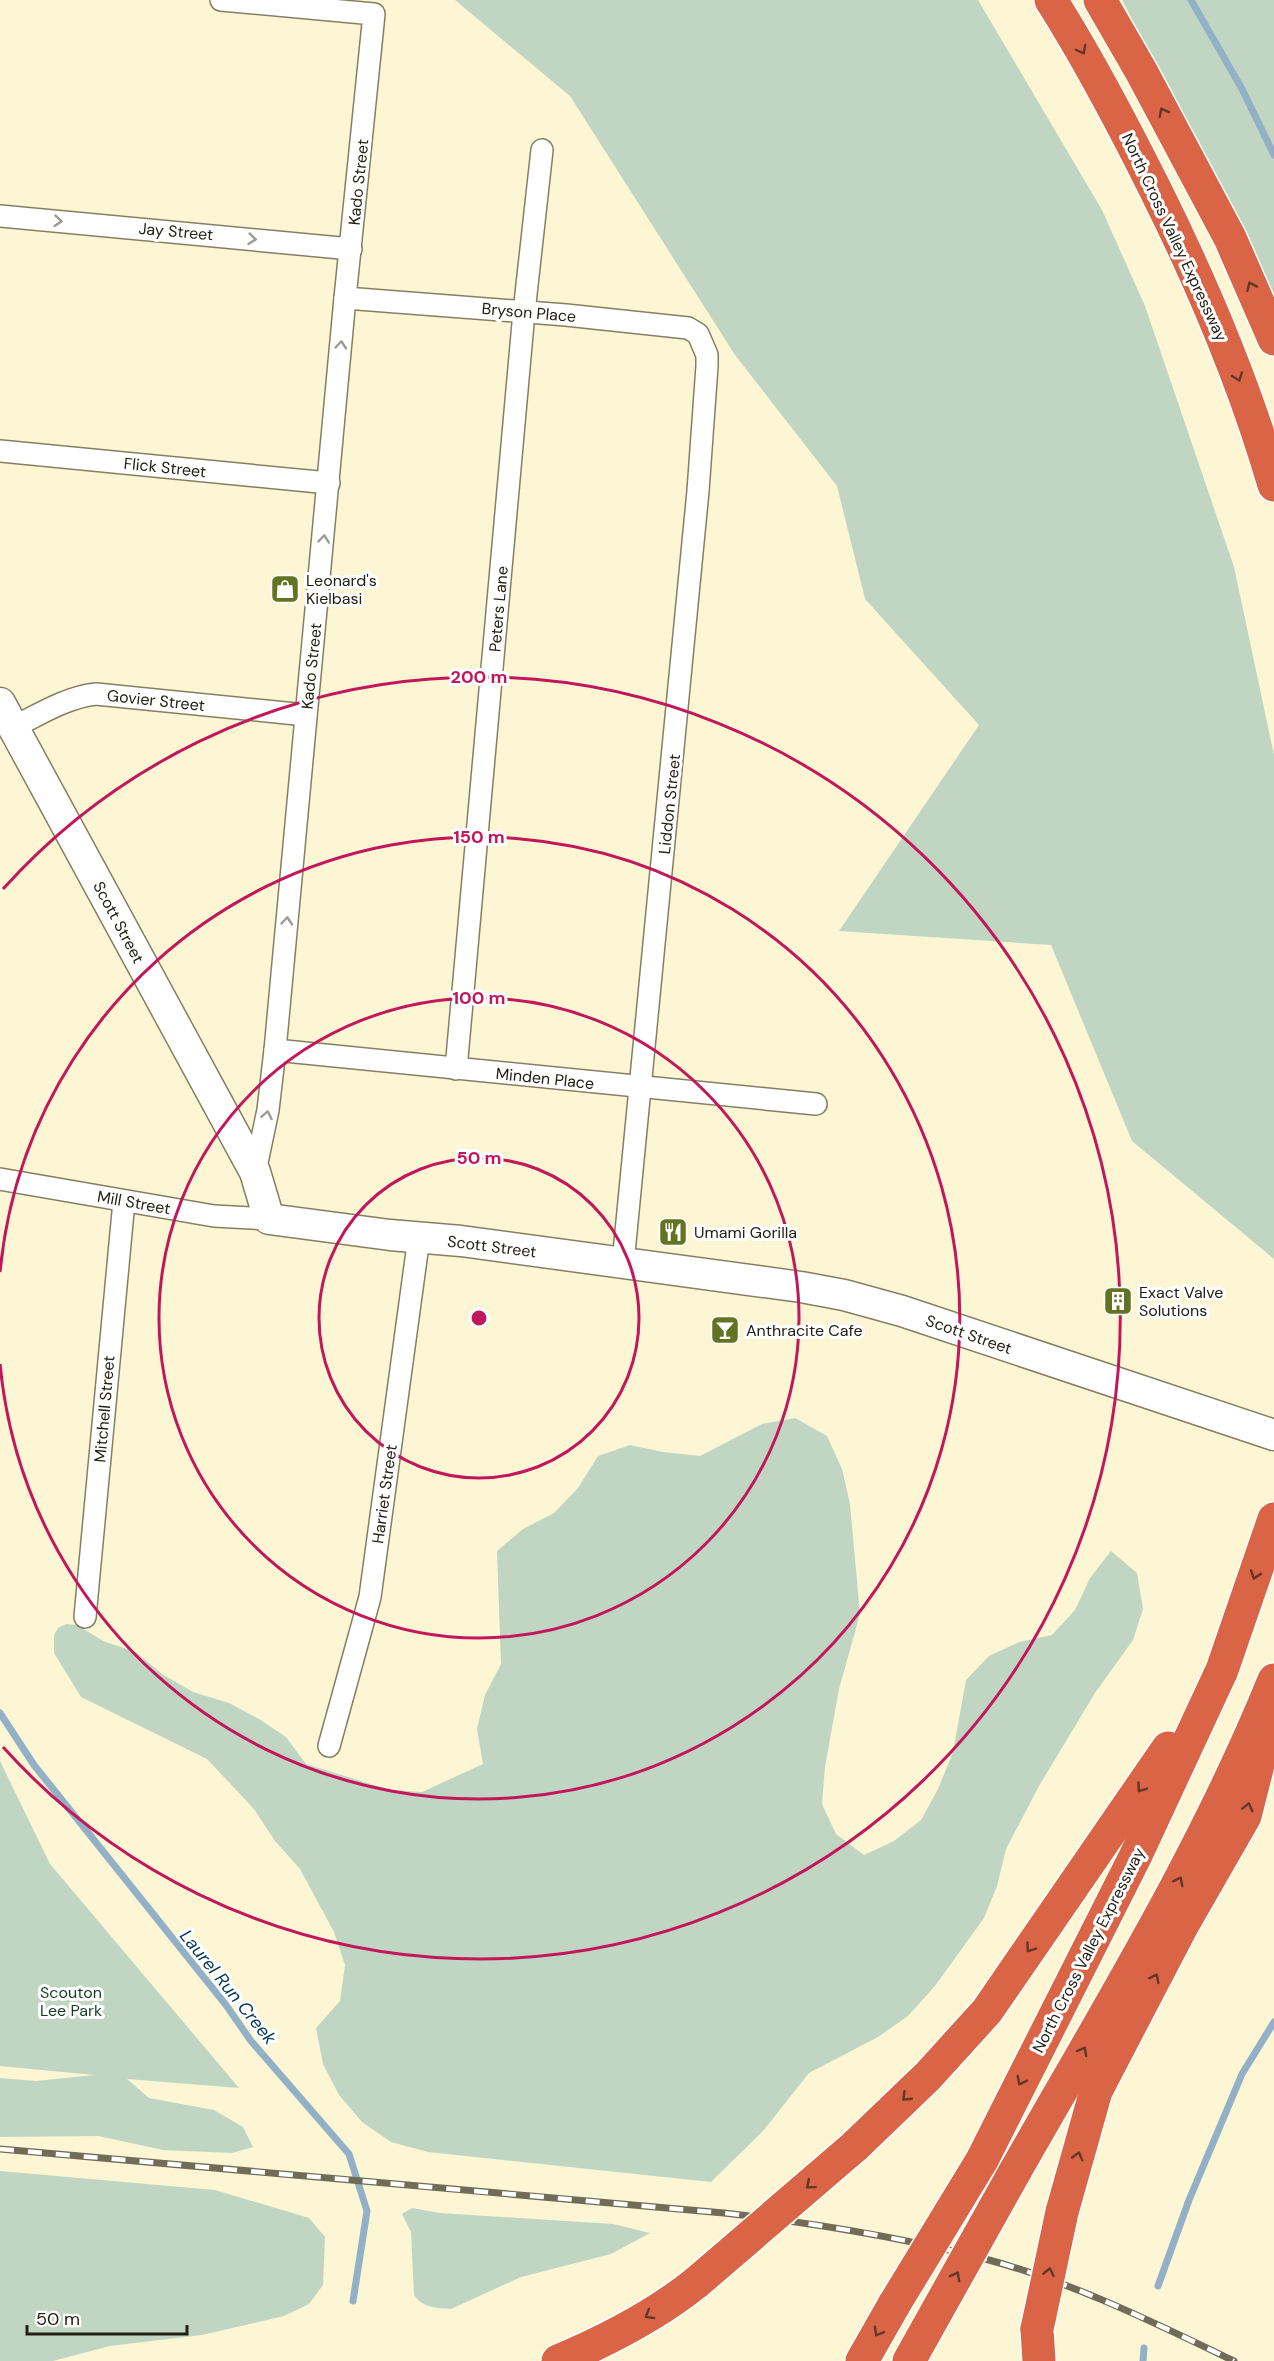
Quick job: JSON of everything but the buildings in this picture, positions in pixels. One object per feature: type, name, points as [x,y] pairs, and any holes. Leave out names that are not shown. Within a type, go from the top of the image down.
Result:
[{"type":"highway","name":"North Cross Valley Expressway","points":[[1051,0],[1076,40],[1115,112],[1179,238],[1225,341],[1259,433],[1274,485]]},
{"type":"highway","points":[[1100,0],[1141,71],[1230,238],[1274,339]]},
{"type":"highway","name":"North Cross Valley Expressway","points":[[862,2361],[982,2160],[1136,1855],[1222,1670],[1274,1519]]},
{"type":"highway","points":[[558,2361],[608,2340],[675,2300],[854,2147],[928,2076],[987,2012],[1222,1670]]},
{"type":"highway","points":[[909,2361],[1175,1888],[1255,1726],[1274,1680]]},
{"type":"highway","points":[[1039,2361],[1037,2329],[1062,2212],[1096,2091],[1182,1926],[1245,1816],[1274,1702]]},
{"type":"street","name":"Kado Street","points":[[221,0],[374,14],[268,1110],[255,1172]]},
{"type":"street","name":"Peters Lane","points":[[456,1069],[524,312],[542,150]]},
{"type":"street","name":"Jay Street","points":[[0,216],[351,249]]},
{"type":"street","name":"Bryson Place","points":[[345,298],[688,328],[698,334],[704,345]]},
{"type":"street","name":"Liddon Street","points":[[623,1263],[698,491],[707,366],[704,345]]},
{"type":"street","name":"Flick Street","points":[[0,451],[329,483]]},
{"type":"street","name":"Govier Street","points":[[7,715],[47,710],[82,696],[96,694],[306,715]]},
{"type":"street","name":"Scott Street","points":[[7,715],[255,1172],[269,1219],[623,1263],[844,1295],[908,1313],[1274,1434]]},
{"type":"street","name":"Minden Place","points":[[274,1050],[816,1104]]},
{"type":"street","name":"Mill Street","points":[[0,1179],[214,1216],[269,1219]]},
{"type":"street","name":"Mitchell Street","points":[[85,1617],[124,1201]]},
{"type":"street","name":"Harriet Street","points":[[329,1746],[370,1597],[419,1237]]},
{"type":"green space","points":[[455,0],[978,0],[1102,210],[1145,306],[1234,567],[1274,755],[1274,1259],[1132,1141],[1051,945],[839,931],[979,725],[865,599],[837,486],[735,355],[570,96]]},
{"type":"green space","points":[[1122,0],[1274,0],[1274,311],[1164,82]]},
{"type":"green space","points":[[795,1418],[827,1436],[842,1469],[850,1504],[860,1614],[839,1689],[825,1767],[822,1804],[836,1834],[864,1855],[894,1841],[921,1820],[938,1789],[953,1752],[966,1680],[989,1656],[1019,1642],[1052,1635],[1075,1610],[1090,1578],[1111,1551],[1137,1573],[1143,1609],[1133,1640],[1095,1693],[1039,1786],[1006,1849],[997,1886],[984,1918],[935,1986],[908,2016],[878,2037],[809,2073],[763,2131],[711,2182],[428,2152],[391,2142],[362,2122],[339,2095],[323,2064],[316,2028],[340,2001],[345,1965],[334,1932],[300,1869],[275,1841],[254,1809],[207,1759],[81,1697],[54,1653],[54,1635],[58,1628],[66,1624],[77,1625],[103,1641],[136,1652],[162,1674],[193,1692],[229,1703],[259,1719],[286,1737],[306,1764],[390,1790],[422,1792],[483,1764],[477,1729],[485,1695],[501,1664],[497,1551],[523,1529],[554,1513],[578,1488],[598,1456],[630,1445],[700,1456],[762,1424]]},
{"type":"green space","name":"Scouton Lee Park","points":[[0,1761],[50,1864],[239,2088],[127,2079],[149,2098],[214,2110],[243,2127],[253,2147],[232,2153],[163,2150],[98,2136],[0,2137],[0,2078],[36,2081],[94,2075],[0,2066]]},
{"type":"green space","points":[[0,2171],[215,2190],[309,2218],[325,2237],[323,2285],[309,2304],[284,2316],[202,2335],[110,2346],[53,2361],[0,2361]]},
{"type":"green space","points":[[412,2208],[440,2213],[613,2224],[650,2233],[611,2254],[521,2277],[451,2309],[440,2308],[421,2303],[414,2295],[411,2232],[402,2214]]},
{"type":"waterway","points":[[1191,0],[1242,89],[1274,155]]},
{"type":"waterway","name":"Laurel Run Creek","points":[[0,1713],[34,1765],[226,2005],[251,2041],[349,2154],[367,2211],[353,2301]]},
{"type":"waterway","points":[[1158,2286],[1189,2200],[1242,2074],[1274,2022]]},
{"type":"waterway","points":[[1143,2361],[1144,2348]]},
{"type":"railway","points":[[0,2149],[724,2213],[857,2232],[923,2244],[1021,2269],[1114,2305],[1234,2361]]},
{"type":"place","name":"Leonard's Kielbasi","points":[[285,589]]},
{"type":"place","name":"Umami Gorilla","points":[[673,1232]]},
{"type":"place","name":"Exact Valve Solutions","points":[[1118,1301]]},
{"type":"place","name":"Anthracite Cafe","points":[[725,1330]]}]
